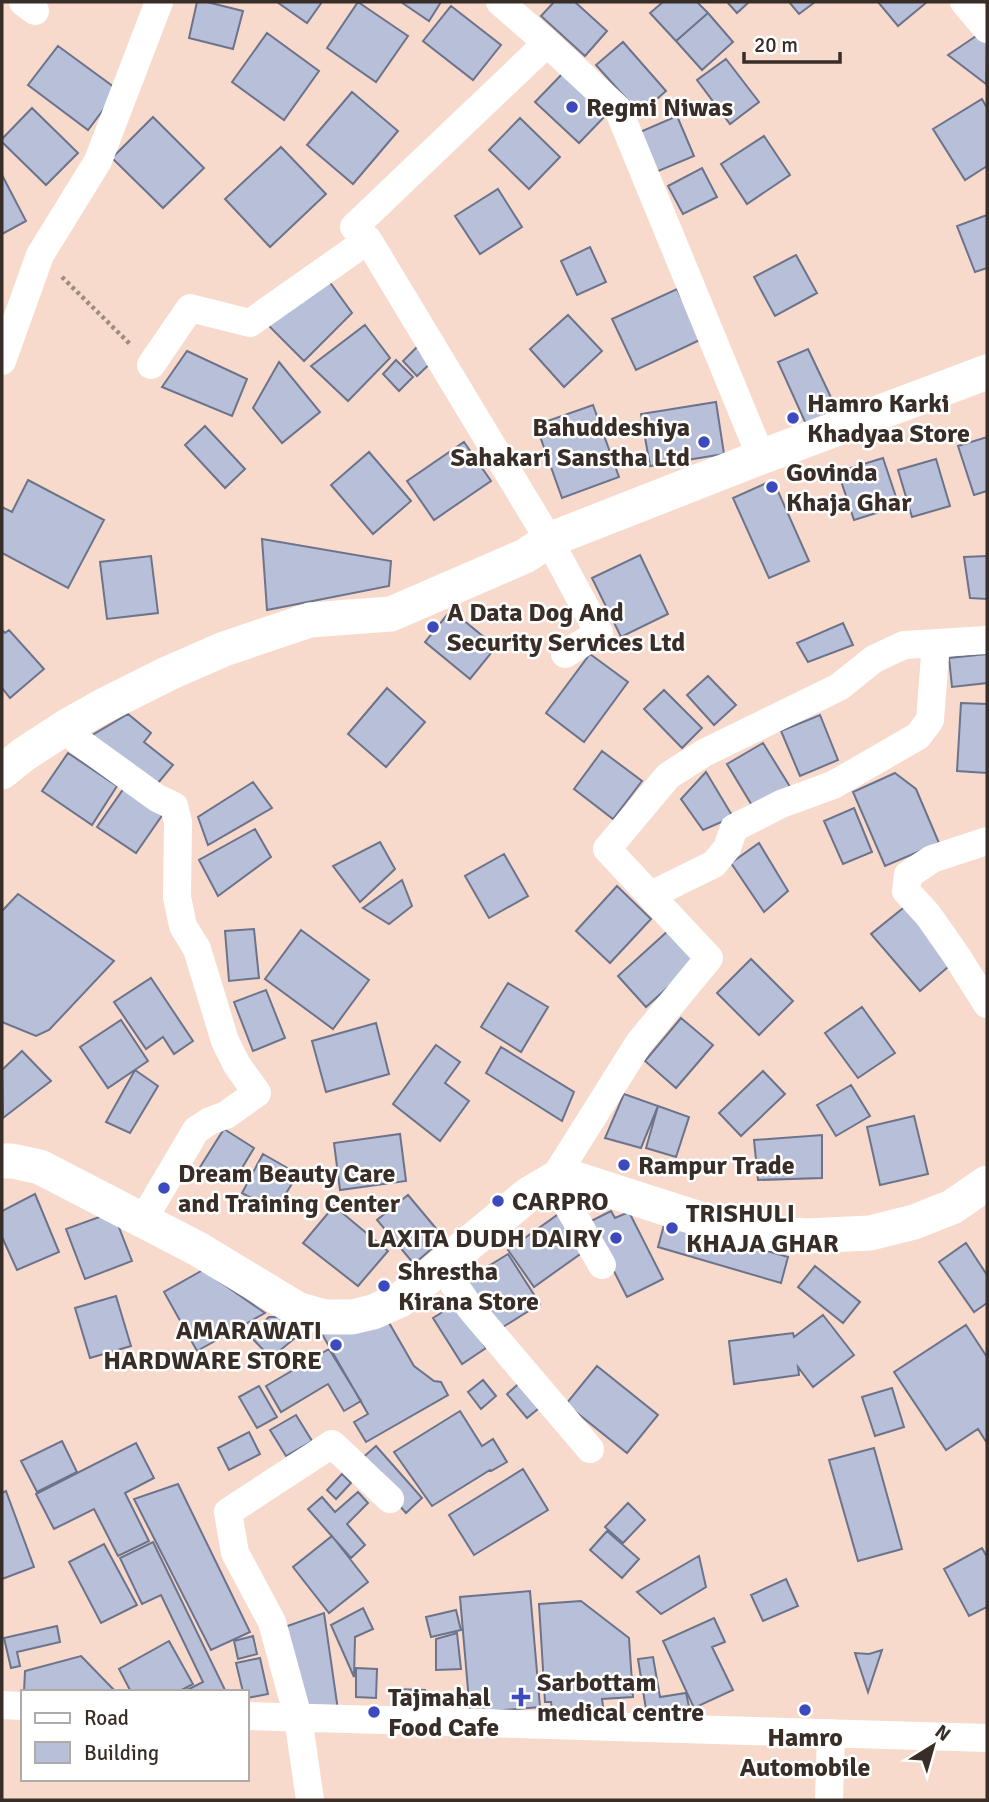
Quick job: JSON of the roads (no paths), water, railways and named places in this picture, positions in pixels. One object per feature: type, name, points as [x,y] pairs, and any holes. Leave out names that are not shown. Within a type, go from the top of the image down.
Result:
[{"type":"street","points":[[2,360],[40,255],[98,161],[159,2]]},
{"type":"street","points":[[500,2],[618,109],[761,457]]},
{"type":"street","points":[[964,2],[987,29]]},
{"type":"street","points":[[547,43],[354,227],[369,240],[549,540],[599,633],[565,654]]},
{"type":"street","points":[[151,365],[190,309],[250,323],[369,240]]},
{"type":"street","points":[[2,772],[23,755],[103,706],[223,649],[310,620],[391,614],[525,556],[549,540],[987,372]]},
{"type":"street","points":[[553,1180],[639,1043],[709,958],[607,849],[668,776],[704,753],[839,687],[874,659],[904,645],[987,640]]},
{"type":"street","points":[[651,895],[714,864],[727,848],[734,828],[781,804],[834,785],[918,736],[930,720],[936,643]]},
{"type":"street","points":[[69,725],[77,740],[157,798],[174,806],[178,822],[177,897],[183,926],[197,949],[225,1041],[237,1065],[257,1093],[226,1115],[196,1130],[143,1220]]},
{"type":"street","points":[[987,841],[932,859],[908,875],[906,891],[928,915],[987,1004]]},
{"type":"street","points":[[2,1161],[40,1167],[198,1249],[297,1309],[324,1317],[352,1317],[400,1300],[529,1194],[553,1180],[572,1178],[737,1231],[806,1236],[870,1233],[914,1222],[952,1207],[987,1183]]},
{"type":"street","points":[[553,1180],[602,1265]]},
{"type":"street","points":[[442,1266],[471,1309],[590,1449]]},
{"type":"street","points":[[310,1800],[298,1717],[272,1622],[236,1553],[228,1512],[332,1444],[390,1499]]},
{"type":"street","points":[[2,1704],[21,1706]]},
{"type":"street","points":[[248,1716],[987,1738]]},
{"type":"street","points":[[829,1800],[831,1733]]},
{"type":"place","name":"Regmi Niwas","points":[[572,107]]},
{"type":"place","name":"Hamro Karki Khadyaa Store","points":[[793,418]]},
{"type":"place","name":"Bahuddeshiya Sahakari Sanstha Ltd","points":[[704,442]]},
{"type":"place","name":"Govinda Khaja Ghar","points":[[772,487]]},
{"type":"place","name":"A Data Dog And Security Services Ltd","points":[[433,627]]},
{"type":"place","name":"Rampur Trade","points":[[624,1165]]},
{"type":"place","name":"Dream Beauty Care and Training Center","points":[[164,1188]]},
{"type":"place","name":"CARPRO","points":[[498,1201]]},
{"type":"place","name":"TRISHULI KHAJA GHAR","points":[[672,1228]]},
{"type":"place","name":"LAXITA DUDH DAIRY","points":[[616,1238]]},
{"type":"place","name":"Shrestha Kirana Store","points":[[384,1286]]},
{"type":"place","name":"AMARAWATI HARDWARE STORE","points":[[336,1345]]},
{"type":"place","name":"Sarbottam medical centre","points":[[521,1697]]},
{"type":"place","name":"Hamro Automobile","points":[[805,1710]]},
{"type":"place","name":"Tajmahal Food Cafe","points":[[374,1712]]}]
